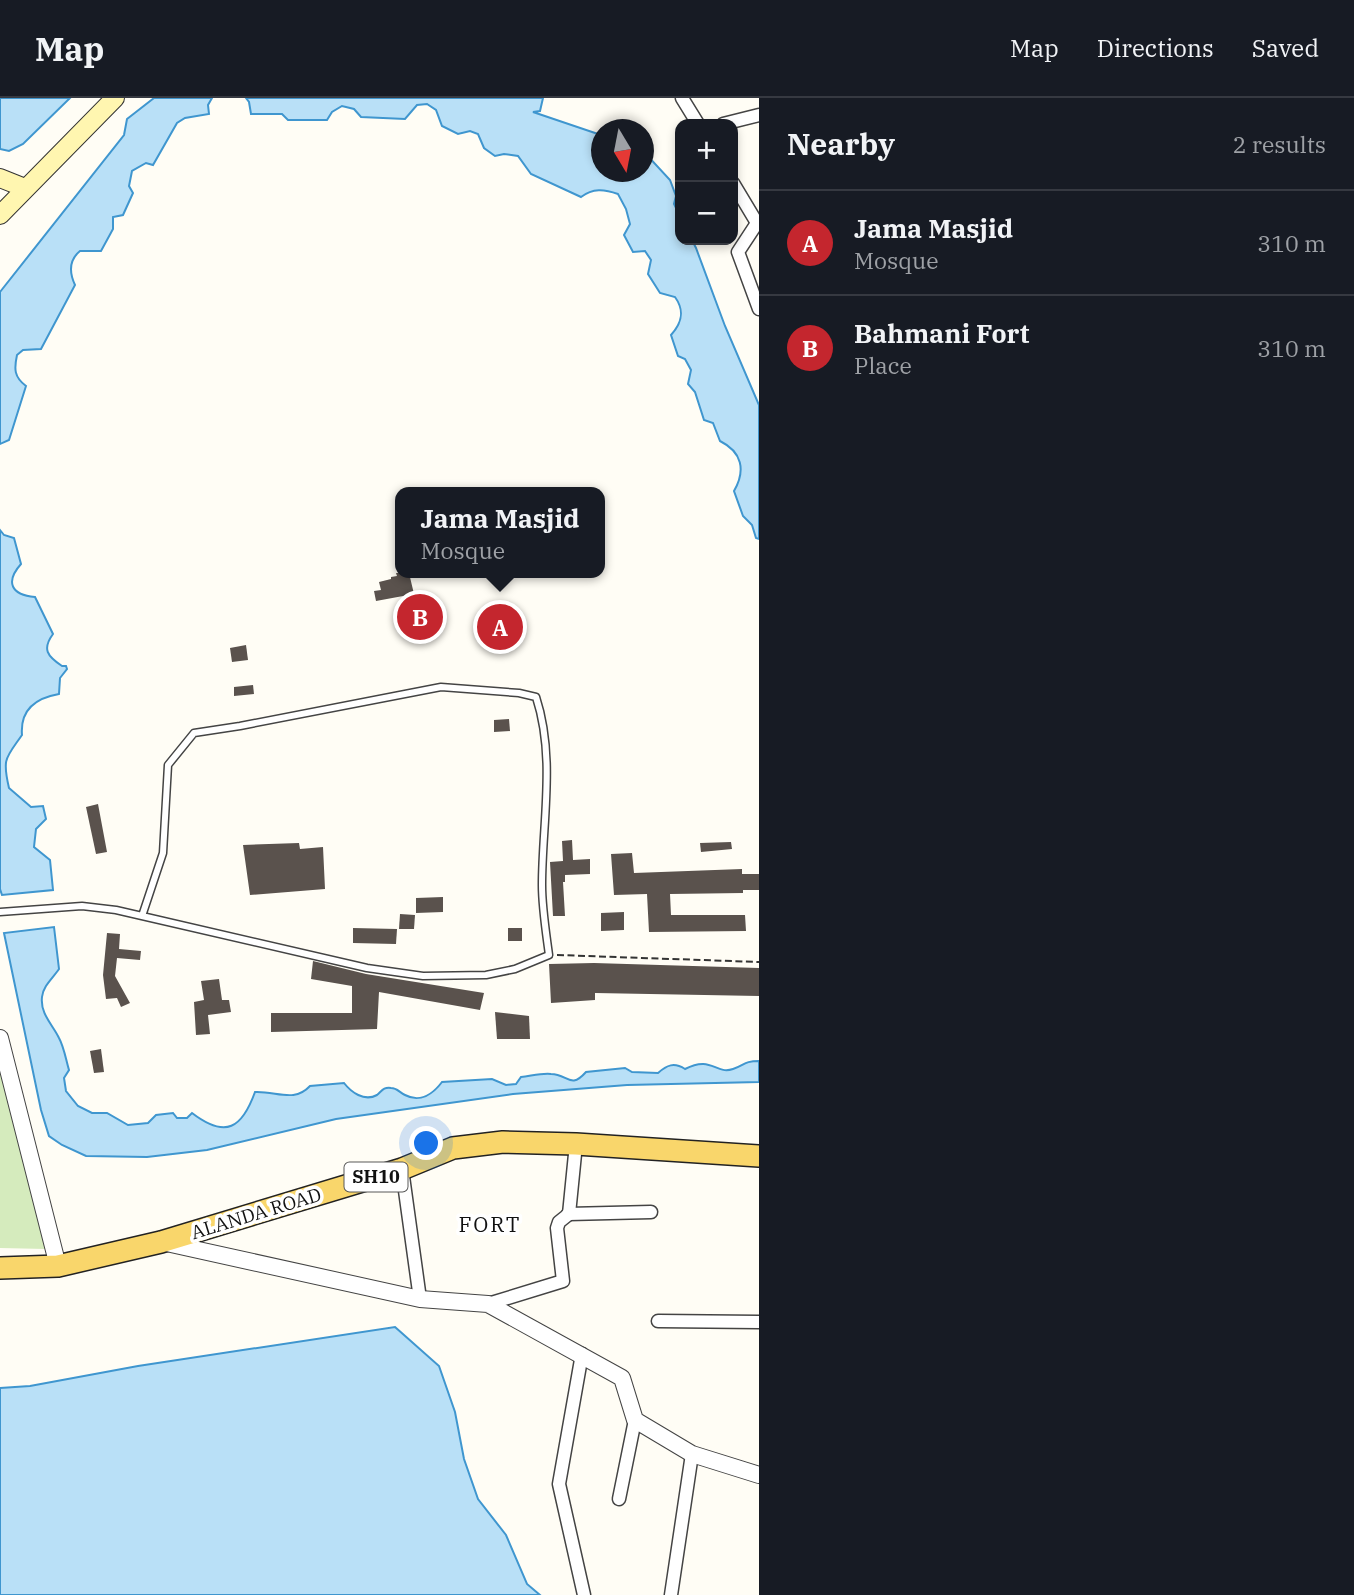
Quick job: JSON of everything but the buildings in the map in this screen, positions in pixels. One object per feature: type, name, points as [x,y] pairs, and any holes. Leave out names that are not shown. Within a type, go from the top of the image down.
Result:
[{"type":"main road","points":[[0,215],[115,98]]},
{"type":"main road","points":[[0,178],[25,188]]},
{"type":"main road","name":"ALANDA ROAD","points":[[0,1268],[58,1266],[161,1242],[402,1169],[453,1148],[503,1142],[759,1156]]},
{"type":"street","points":[[682,98],[695,119]]},
{"type":"street","points":[[738,120],[759,115]]},
{"type":"street","points":[[738,191],[758,223],[738,252],[759,309]]},
{"type":"street","points":[[0,1038],[58,1266]]},
{"type":"street","points":[[568,1214],[576,1144]]},
{"type":"street","points":[[402,1169],[420,1299]]},
{"type":"street","points":[[161,1242],[420,1299],[488,1304],[563,1281],[557,1228],[559,1222],[568,1214],[651,1212]]},
{"type":"street","points":[[488,1304],[622,1378],[635,1420],[619,1499]]},
{"type":"street","points":[[658,1321],[759,1322]]},
{"type":"street","points":[[582,1354],[559,1484],[584,1595]]},
{"type":"street","points":[[635,1420],[692,1454],[759,1475]]},
{"type":"street","points":[[671,1595],[692,1454]]},
{"type":"lane","points":[[0,912],[82,906],[116,910],[367,968],[423,976],[486,975],[515,969],[549,955],[542,886],[546,801],[541,712],[536,697],[519,693],[441,687],[194,733],[169,765],[163,852],[142,916]]},
{"type":"path","points":[[549,955],[759,962]]},
{"type":"green space","points":[[0,1071],[46,1249],[0,1248]]},
{"type":"water","points":[[0,98],[70,98],[23,144],[9,151],[0,149]]},
{"type":"water","points":[[154,98],[212,98],[208,105],[209,114],[185,118],[177,123],[153,165],[146,163],[132,171],[129,186],[133,193],[123,215],[113,217],[113,229],[101,251],[80,251],[74,258],[71,271],[75,285],[41,349],[23,350],[17,355],[16,372],[26,386],[9,440],[0,444],[0,292],[124,135],[127,119]]},
{"type":"water","points":[[246,98],[543,98],[540,111],[533,112],[591,132],[591,182],[654,182],[654,163],[670,180],[675,193],[675,245],[694,245],[759,405],[759,539],[756,538],[752,525],[743,516],[734,491],[740,476],[740,462],[733,450],[720,441],[713,423],[704,420],[695,392],[688,384],[691,370],[685,359],[678,356],[671,335],[681,317],[678,302],[675,297],[660,293],[648,274],[651,260],[645,251],[633,252],[624,235],[630,224],[618,194],[599,190],[581,197],[531,174],[518,156],[495,156],[484,148],[478,134],[470,131],[458,134],[442,126],[436,110],[427,104],[417,105],[405,119],[361,117],[354,109],[342,106],[332,112],[327,120],[288,120],[282,114],[251,114]]},
{"type":"water","points":[[0,530],[4,535],[14,538],[21,564],[13,576],[13,587],[20,594],[35,597],[53,634],[48,644],[48,652],[67,669],[60,678],[59,694],[37,702],[27,712],[22,735],[9,754],[6,764],[9,788],[31,807],[43,806],[46,819],[36,829],[34,847],[50,860],[53,890],[2,895],[0,889]]},
{"type":"water","points":[[54,927],[59,969],[44,989],[42,1003],[65,1054],[69,1070],[64,1078],[66,1091],[78,1106],[92,1113],[107,1113],[128,1125],[148,1123],[156,1115],[173,1113],[177,1118],[187,1118],[192,1113],[214,1126],[231,1126],[244,1114],[255,1092],[291,1095],[310,1086],[344,1083],[354,1093],[363,1097],[372,1097],[388,1088],[421,1098],[435,1090],[442,1082],[492,1079],[506,1085],[516,1084],[521,1077],[540,1074],[557,1075],[572,1081],[586,1072],[625,1068],[632,1072],[658,1073],[671,1065],[685,1069],[701,1064],[727,1070],[747,1062],[759,1061],[759,1082],[627,1085],[513,1094],[336,1119],[207,1150],[147,1157],[86,1156],[49,1136],[41,1110],[4,933]]},
{"type":"water","points":[[395,1327],[439,1366],[455,1412],[464,1459],[478,1499],[506,1535],[527,1584],[540,1595],[0,1595],[0,1388],[30,1386],[138,1366]]},
{"type":"place","name":"Bahmani Fort","points":[[420,617]]},
{"type":"place","name":"Jama Masjid","points":[[500,627]]},
{"type":"district","name":"FORT","points":[[490,1225]]}]
